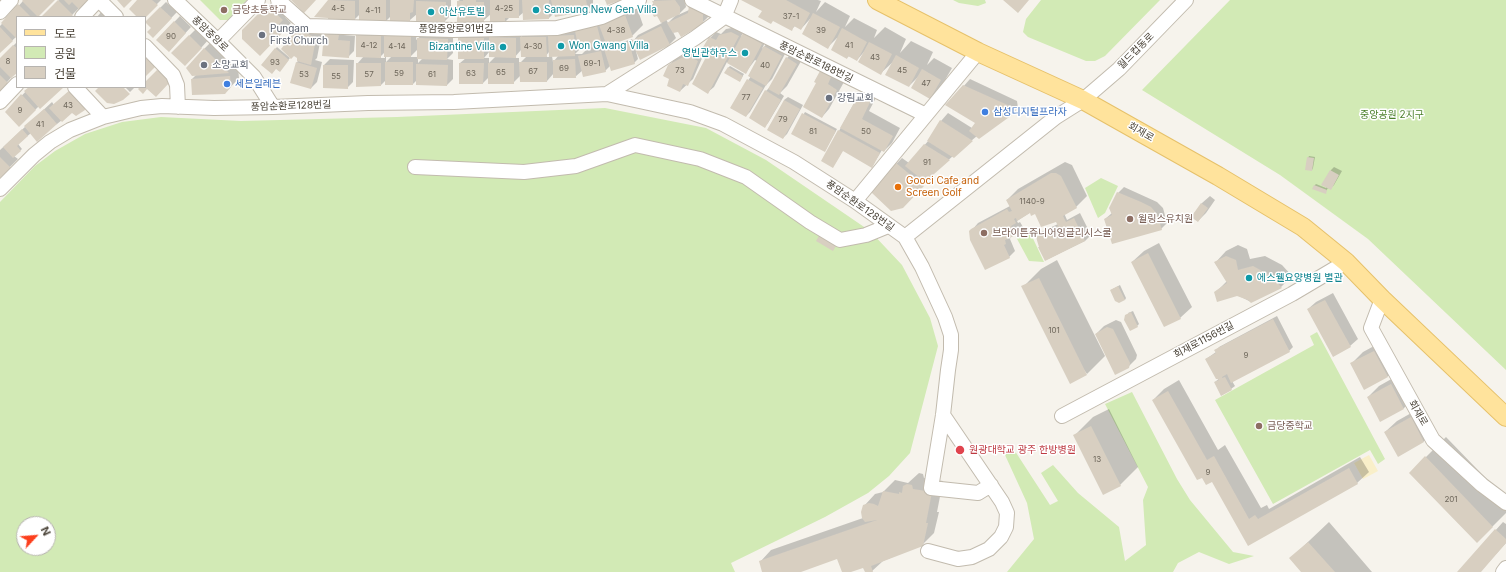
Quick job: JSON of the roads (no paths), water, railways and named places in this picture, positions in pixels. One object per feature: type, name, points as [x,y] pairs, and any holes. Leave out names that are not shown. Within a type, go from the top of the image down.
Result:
[{"type":"main road","name":"회재로","points":[[877,0],[978,52],[1084,100],[1218,176],[1303,227],[1346,262],[1382,299],[1506,417]]},
{"type":"street","points":[[0,12],[11,0]]},
{"type":"street","points":[[83,16],[99,0],[115,16]]},
{"type":"street","name":"풍암중앙로","points":[[175,0],[254,77],[273,107]]},
{"type":"street","points":[[218,41],[258,0]]},
{"type":"street","name":"풍암중앙로91번길","points":[[278,0],[307,26],[453,30],[557,28],[602,17],[638,0]]},
{"type":"street","name":"풍암순환로188번길","points":[[692,0],[926,115]]},
{"type":"street","points":[[724,16],[731,0]]},
{"type":"street","name":"월드컵동로","points":[[1084,100],[1118,69],[1186,0]]},
{"type":"street","name":"풍암순환로128번길","points":[[607,94],[694,38],[724,16]]},
{"type":"street","points":[[146,47],[173,75],[177,85],[178,107]]},
{"type":"street","points":[[855,201],[978,52]]},
{"type":"street","points":[[0,102],[16,85]]},
{"type":"street","points":[[76,88],[103,116]]},
{"type":"street","name":"풍암순환로128번길","points":[[0,189],[34,155],[50,142],[70,130],[103,116],[141,108],[162,106],[214,108],[454,102],[607,94],[690,112],[723,124],[794,162],[855,201],[905,237],[1056,117],[1084,100]]},
{"type":"street","points":[[415,167],[524,172],[576,166],[635,145],[700,159],[746,176],[810,222],[840,240],[866,235],[888,226]]},
{"type":"street","points":[[905,237],[922,267],[945,317],[951,335],[951,350],[943,415],[931,488],[978,493],[991,485]]},
{"type":"street","name":"회재로1156번길","points":[[1062,416],[1292,294],[1346,262]]},
{"type":"street","name":"회재로","points":[[1382,299],[1371,328],[1433,440],[1482,485],[1506,503]]},
{"type":"street","points":[[928,551],[958,559],[972,557],[989,549],[1001,538],[1006,527],[1007,513],[1002,502],[943,415]]},
{"type":"street","points":[[1503,572],[1506,568]]},
{"type":"place","name":"금당초등학교","points":[[224,10]]},
{"type":"place","name":"Samsung New Gen Villa","points":[[536,10]]},
{"type":"place","name":"아산유토빌","points":[[431,12]]},
{"type":"place","name":"Pungam First Church","points":[[262,35]]},
{"type":"place","name":"Won Gwang Villa","points":[[561,46]]},
{"type":"place","name":"Bizantine Villa","points":[[503,47]]},
{"type":"place","name":"영빈관하우스","points":[[745,53]]},
{"type":"place","name":"소망교회","points":[[204,65]]},
{"type":"place","name":"세븐일레븐","points":[[227,84]]},
{"type":"place","name":"강림교회","points":[[829,98]]},
{"type":"place","name":"삼성디지털프라자","points":[[985,112]]},
{"type":"place","name":"Gooci Cafe and Screen Golf","points":[[898,187]]},
{"type":"place","name":"윌링스유치원","points":[[1130,219]]},
{"type":"place","name":"브라이튼쥬니어잉글리시스쿨","points":[[984,233]]},
{"type":"place","name":"에스웰요양병원 별관","points":[[1249,278]]},
{"type":"place","name":"금당중학교","points":[[1259,426]]},
{"type":"place","name":"원광대학교 광주 한방병원","points":[[960,450]]},
{"type":"park label","name":"중앙공원 2지구","points":[[1392,115]]}]
